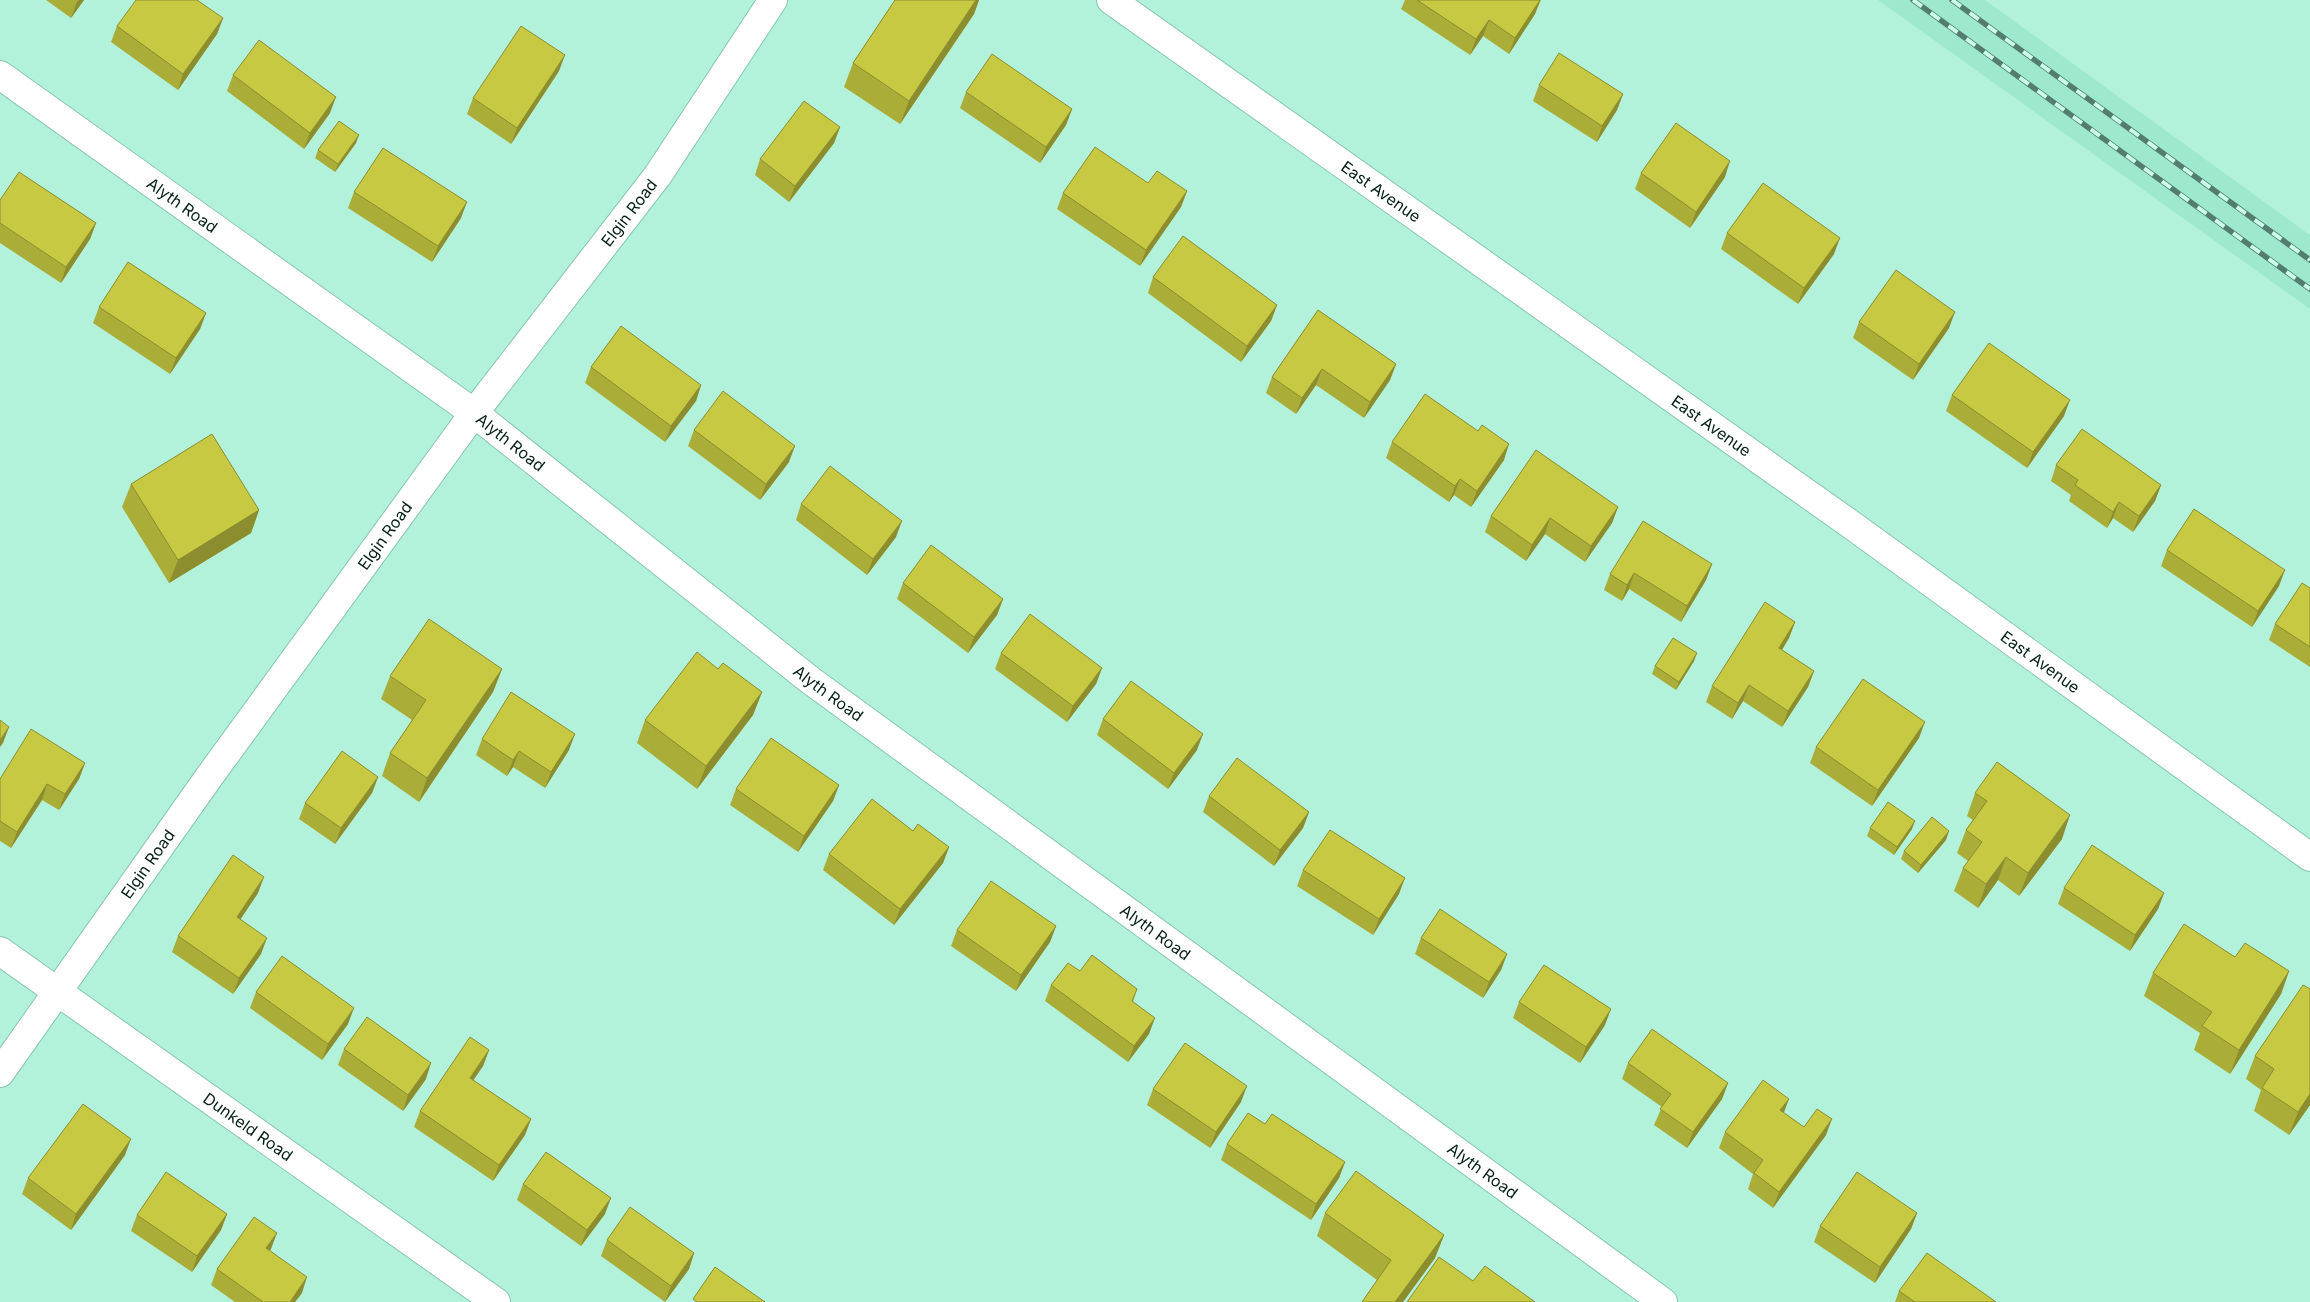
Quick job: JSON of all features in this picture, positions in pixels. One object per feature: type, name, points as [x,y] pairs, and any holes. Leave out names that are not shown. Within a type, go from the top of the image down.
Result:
[{"type":"street","name":"Elgin Road","points":[[0,1073],[209,777],[474,413],[658,175],[773,0]]},
{"type":"street","name":"East Avenue","points":[[1110,0],[1853,526],[2310,857]]},
{"type":"street","name":"Alyth Road","points":[[0,75],[474,413],[810,680],[1663,1302]]},
{"type":"street","name":"Dunkeld Road","points":[[0,951],[496,1302]]},
{"type":"shaded area","points":[[1878,0],[1985,0],[2310,235],[2310,309]]},
{"type":"building","points":[[136,0],[197,0],[223,18],[183,74],[117,26]]},
{"type":"building","points":[[895,0],[976,0],[909,101],[853,63]]},
{"type":"building","points":[[1417,0],[1540,0],[1515,38],[1489,20],[1476,39]]},
{"type":"building","points":[[521,26],[565,55],[517,128],[473,98]]},
{"type":"building","points":[[259,40],[336,97],[310,133],[233,75]]},
{"type":"building","points":[[1559,53],[1623,94],[1602,126],[1539,85]]},
{"type":"building","points":[[992,54],[1072,109],[1046,147],[966,92]]},
{"type":"building","points":[[804,101],[840,127],[795,186],[760,159]]},
{"type":"building","points":[[339,121],[359,135],[338,164],[318,150]]},
{"type":"building","points":[[1676,123],[1730,161],[1696,212],[1641,173]]},
{"type":"building","points":[[1095,147],[1148,183],[1157,171],[1187,191],[1146,250],[1063,193]]},
{"type":"building","points":[[383,148],[467,202],[438,246],[354,192]]},
{"type":"building","points":[[19,172],[96,223],[66,267],[0,223],[0,200]]},
{"type":"building","points":[[1763,183],[1840,238],[1804,288],[1727,233]]},
{"type":"building","points":[[1183,236],[1277,305],[1247,346],[1153,277]]},
{"type":"building","points":[[128,262],[206,313],[176,358],[99,307]]},
{"type":"building","points":[[1896,270],[1955,312],[1919,364],[1859,322]]},
{"type":"building","points":[[1318,310],[1396,364],[1370,402],[1322,369],[1302,398],[1272,377]]},
{"type":"building","points":[[621,326],[701,385],[671,426],[591,367]]},
{"type":"building","points":[[1989,343],[2070,400],[2033,452],[1952,395]]},
{"type":"building","points":[[723,391],[795,446],[766,484],[694,430]]},
{"type":"building","points":[[1425,394],[1478,431],[1482,425],[1509,444],[1477,491],[1460,479],[1455,486],[1392,442]]},
{"type":"building","points":[[2082,429],[2161,485],[2139,516],[2119,502],[2113,512],[2075,485],[2078,480],[2056,465]]},
{"type":"building","points":[[212,434],[259,510],[178,560],[131,484]]},
{"type":"building","points":[[1536,450],[1618,507],[1591,546],[1550,518],[1532,545],[1491,516]]},
{"type":"building","points":[[830,466],[902,521],[873,559],[801,504]]},
{"type":"building","points":[[2194,509],[2285,570],[2258,611],[2167,550]]},
{"type":"building","points":[[1643,521],[1712,564],[1687,606],[1634,573],[1627,585],[1610,574]]},
{"type":"building","points":[[931,545],[1003,599],[974,637],[903,583]]},
{"type":"building","points":[[2302,583],[2310,588],[2310,647],[2275,624]]},
{"type":"building","points":[[1765,602],[1795,622],[1779,648],[1814,671],[1788,711],[1749,685],[1738,703],[1712,686]]},
{"type":"building","points":[[1030,614],[1102,668],[1073,706],[1001,653]]},
{"type":"building","points":[[429,619],[502,669],[427,778],[390,753],[426,700],[390,676]]},
{"type":"building","points":[[1673,638],[1697,653],[1679,682],[1655,666]]},
{"type":"building","points":[[697,652],[718,669],[723,663],[762,692],[706,766],[645,720]]},
{"type":"building","points":[[1863,679],[1925,722],[1878,790],[1816,747]]},
{"type":"building","points":[[1131,681],[1203,734],[1174,773],[1103,719]]},
{"type":"building","points":[[511,692],[575,734],[551,772],[519,751],[513,760],[482,739]]},
{"type":"building","points":[[0,720],[9,727],[0,740]]},
{"type":"building","points":[[31,729],[85,763],[65,794],[47,784],[17,832],[0,821],[0,779]]},
{"type":"building","points":[[771,738],[839,785],[804,836],[736,789]]},
{"type":"building","points":[[342,751],[378,777],[341,828],[305,803]]},
{"type":"building","points":[[1237,758],[1309,812],[1280,850],[1209,796]]},
{"type":"building","points":[[1997,762],[2070,815],[2028,873],[2006,857],[1986,884],[1963,868],[1982,842],[1966,830],[1987,801],[1975,793]]},
{"type":"building","points":[[872,799],[913,831],[918,824],[949,847],[900,909],[829,854]]},
{"type":"building","points":[[1888,802],[1915,821],[1897,847],[1870,828]]},
{"type":"building","points":[[1932,817],[1949,831],[1921,865],[1904,851]]},
{"type":"building","points":[[1330,830],[1405,878],[1379,919],[1303,870]]},
{"type":"building","points":[[2092,845],[2164,893],[2135,935],[2064,888]]},
{"type":"building","points":[[233,855],[264,877],[237,917],[267,938],[239,978],[178,936]]},
{"type":"building","points":[[991,881],[1056,926],[1021,975],[957,930]]},
{"type":"building","points":[[1440,909],[1507,954],[1489,982],[1421,938]]},
{"type":"building","points":[[2184,924],[2235,957],[2245,943],[2289,971],[2239,1050],[2202,1026],[2212,1012],[2153,973]]},
{"type":"building","points":[[1092,955],[1137,989],[1132,1001],[1155,1018],[1134,1046],[1051,985],[1068,963],[1080,971]]},
{"type":"building","points":[[282,956],[354,1008],[328,1044],[256,992]]},
{"type":"building","points":[[1544,965],[1611,1009],[1586,1047],[1519,1002]]},
{"type":"building","points":[[2303,985],[2310,989],[2310,1094],[2298,1112],[2262,1088],[2274,1069],[2255,1056]]},
{"type":"building","points":[[367,1017],[431,1063],[408,1095],[344,1049]]},
{"type":"building","points":[[1652,1029],[1728,1083],[1693,1132],[1660,1109],[1671,1094],[1628,1063]]},
{"type":"building","points":[[470,1037],[489,1050],[470,1078],[531,1119],[499,1165],[420,1111]]},
{"type":"building","points":[[1185,1043],[1247,1086],[1216,1132],[1153,1089]]},
{"type":"building","points":[[1763,1080],[1789,1099],[1780,1110],[1804,1127],[1817,1109],[1832,1119],[1779,1192],[1754,1173],[1763,1160],[1725,1132]]},
{"type":"building","points":[[83,1104],[131,1139],[76,1214],[28,1178]]},
{"type":"building","points":[[1248,1113],[1265,1124],[1272,1114],[1345,1162],[1316,1204],[1227,1144]]},
{"type":"building","points":[[546,1152],[611,1198],[587,1230],[523,1184]]},
{"type":"building","points":[[1356,1171],[1444,1235],[1395,1302],[1362,1302],[1391,1260],[1325,1213]]},
{"type":"building","points":[[166,1172],[227,1214],[197,1256],[137,1215]]},
{"type":"building","points":[[1857,1172],[1917,1213],[1880,1267],[1820,1226]]},
{"type":"building","points":[[630,1207],[694,1253],[671,1286],[607,1240]]},
{"type":"building","points":[[254,1217],[277,1233],[266,1248],[307,1277],[290,1302],[263,1302],[217,1269]]},
{"type":"building","points":[[1927,1253],[1996,1302],[1915,1302],[1899,1291]]},
{"type":"building","points":[[1439,1257],[1473,1281],[1485,1266],[1535,1302],[1407,1302]]},
{"type":"building","points":[[715,1267],[765,1302],[697,1302],[693,1299]]},
{"type":"railway","points":[[1913,0],[2310,289]]},
{"type":"railway","points":[[1952,0],[2310,260]]}]
